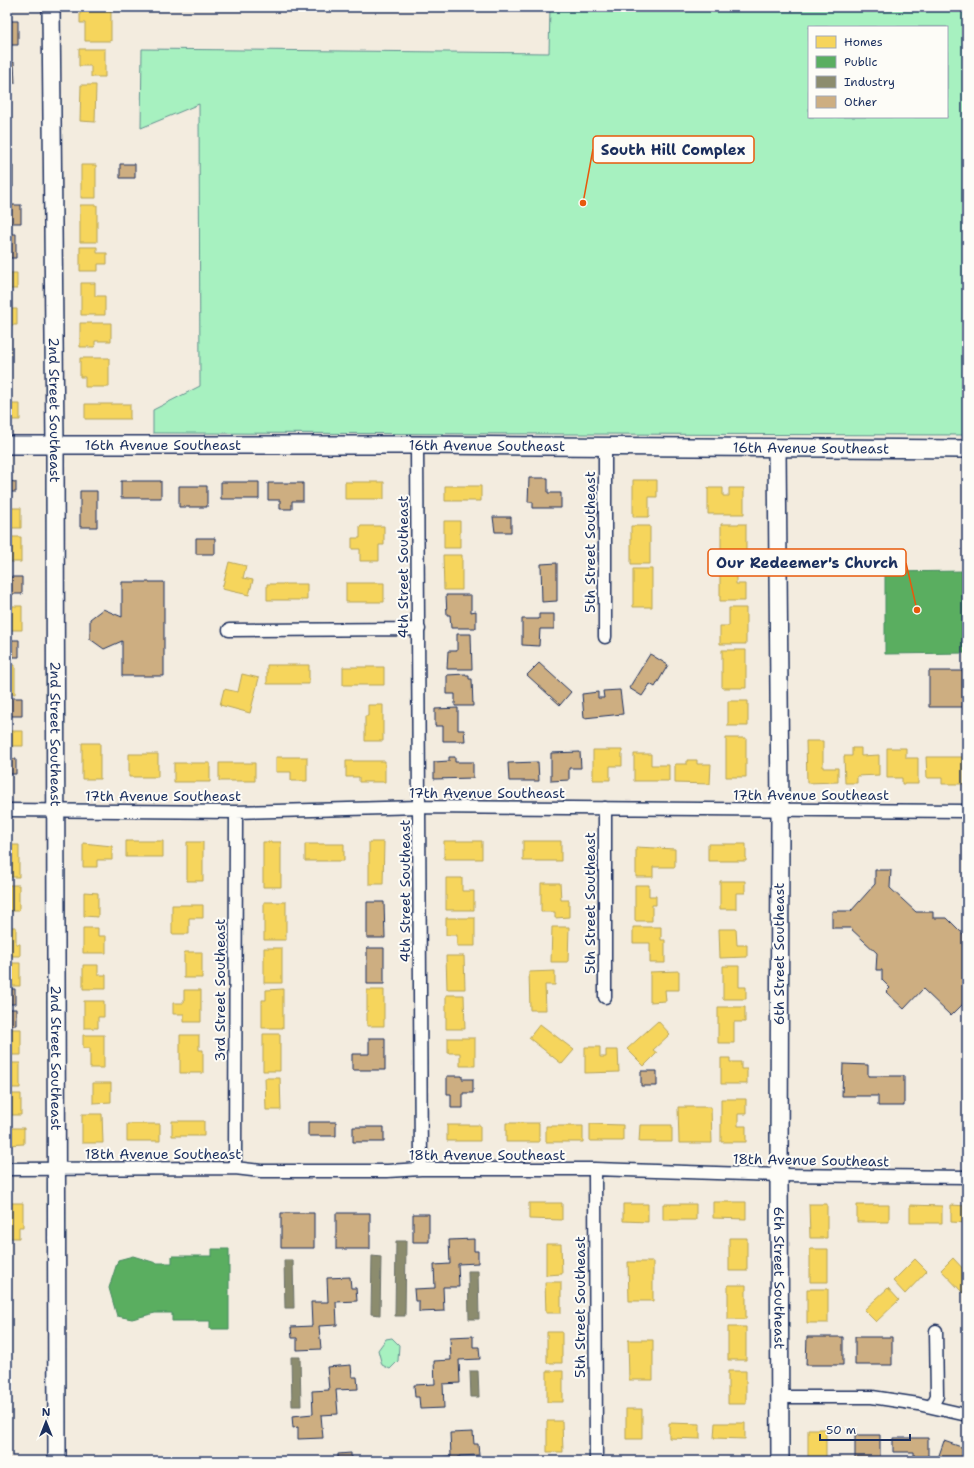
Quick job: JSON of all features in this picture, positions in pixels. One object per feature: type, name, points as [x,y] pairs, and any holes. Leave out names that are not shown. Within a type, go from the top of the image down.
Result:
[{"type":"street","name":"2nd Street Southeast","points":[[51,7],[57,1168],[57,1461]]},
{"type":"street","name":"16th Avenue Southeast","points":[[7,445],[417,445],[967,449]]},
{"type":"street","name":"4th Street Southeast","points":[[417,445],[421,1168]]},
{"type":"street","name":"5th Street Southeast","points":[[605,446],[605,637]]},
{"type":"street","name":"6th Street Southeast","points":[[777,448],[780,809],[780,1461]]},
{"type":"street","points":[[229,630],[418,629]]},
{"type":"street","name":"17th Avenue Southeast","points":[[7,810],[236,812],[420,807],[967,811]]},
{"type":"street","name":"5th Street Southeast","points":[[604,997],[605,808]]},
{"type":"street","name":"3rd Street Southeast","points":[[234,1168],[236,812]]},
{"type":"street","name":"18th Avenue Southeast","points":[[7,1169],[234,1168],[261,1171],[387,1171],[421,1168],[595,1169],[779,1175],[967,1177]]},
{"type":"street","name":"5th Street Southeast","points":[[595,1169],[596,1461]]},
{"type":"street","points":[[932,1406],[937,1396],[936,1331]]},
{"type":"street","points":[[781,1398],[872,1397],[932,1406],[967,1416]]},
{"type":"green space","points":[[550,7],[967,7],[967,435],[153,433],[153,410],[200,386],[199,104],[141,128],[142,49],[549,53]]},
{"type":"green space","points":[[392,1338],[399,1345],[398,1361],[390,1369],[382,1365],[378,1350],[386,1339]]},
{"type":"building: Homes","points":[[80,8],[111,8],[111,41],[85,41],[85,23],[80,23]]},
{"type":"building: Homes","points":[[79,49],[105,49],[105,77],[91,77],[91,66],[79,66]]},
{"type":"building: Homes","points":[[81,85],[96,85],[95,122],[80,121]]},
{"type":"building: Homes","points":[[81,165],[96,165],[96,198],[81,198]]},
{"type":"building: Homes","points":[[80,205],[97,205],[97,242],[80,242]]},
{"type":"building: Homes","points":[[80,247],[97,247],[97,253],[107,253],[107,264],[98,264],[98,271],[80,271]]},
{"type":"building: Homes","points":[[7,273],[17,273],[17,289],[7,289]]},
{"type":"building: Homes","points":[[81,283],[95,283],[95,296],[105,296],[105,315],[81,315]]},
{"type":"building: Homes","points":[[7,309],[17,309],[17,325],[7,325]]},
{"type":"building: Homes","points":[[80,323],[111,323],[111,341],[95,341],[95,347],[80,347]]},
{"type":"building: Homes","points":[[7,333],[10,333],[10,356],[7,356]]},
{"type":"building: Homes","points":[[80,358],[109,358],[109,387],[85,387],[85,377],[80,377]]},
{"type":"building: Homes","points":[[7,404],[20,404],[20,420],[7,420]]},
{"type":"building: Homes","points":[[85,404],[130,404],[130,419],[85,419]]},
{"type":"building: Homes","points":[[633,480],[657,480],[657,497],[649,497],[649,517],[633,517]]},
{"type":"building: Homes","points":[[345,482],[384,482],[384,499],[345,499]]},
{"type":"building: Homes","points":[[445,486],[481,486],[481,501],[445,501]]},
{"type":"building: Homes","points":[[708,488],[723,488],[723,496],[729,496],[729,488],[744,488],[744,514],[708,514]]},
{"type":"building: Homes","points":[[7,508],[21,508],[21,528],[7,528]]},
{"type":"building: Homes","points":[[444,521],[460,521],[460,548],[444,548]]},
{"type":"building: Homes","points":[[721,524],[746,524],[746,559],[721,559]]},
{"type":"building: Homes","points":[[360,526],[384,526],[384,545],[379,545],[379,561],[360,561],[360,549],[352,549],[352,538],[360,538]]},
{"type":"building: Homes","points":[[631,526],[650,526],[650,564],[631,564]]},
{"type":"building: Homes","points":[[7,537],[21,537],[21,562],[7,562]]},
{"type":"building: Homes","points":[[443,555],[462,555],[462,590],[444,590]]},
{"type":"building: Homes","points":[[229,562],[246,566],[243,578],[253,580],[249,595],[222,589]]},
{"type":"building: Homes","points":[[720,568],[736,568],[736,584],[745,584],[745,601],[720,601]]},
{"type":"building: Homes","points":[[633,569],[652,569],[652,607],[633,607]]},
{"type":"building: Homes","points":[[346,583],[384,583],[384,602],[346,602]]},
{"type":"building: Homes","points":[[267,584],[307,584],[307,600],[267,600]]},
{"type":"building: Homes","points":[[7,606],[22,606],[22,630],[7,630]]},
{"type":"building: Homes","points":[[729,608],[746,608],[746,644],[720,644],[720,626],[729,626]]},
{"type":"building: Homes","points":[[722,650],[746,650],[746,688],[722,688]]},
{"type":"building: Homes","points":[[7,665],[15,665],[15,694],[7,694]]},
{"type":"building: Homes","points":[[267,665],[309,665],[309,684],[267,684]]},
{"type":"building: Homes","points":[[343,667],[384,667],[384,685],[343,685]]},
{"type":"building: Homes","points":[[242,674],[259,678],[250,713],[220,705],[224,689],[238,692]]},
{"type":"building: Homes","points":[[728,701],[748,701],[748,726],[728,726]]},
{"type":"building: Homes","points":[[368,705],[383,705],[383,741],[365,741],[365,716],[368,716]]},
{"type":"building: Homes","points":[[7,731],[23,731],[23,746],[7,746]]},
{"type":"building: Homes","points":[[726,738],[746,738],[746,777],[726,777]]},
{"type":"building: Homes","points":[[806,741],[823,741],[823,768],[838,768],[838,782],[807,783]]},
{"type":"building: Homes","points":[[82,743],[100,743],[100,779],[82,779]]},
{"type":"building: Homes","points":[[852,748],[861,748],[861,756],[879,755],[879,775],[857,776],[857,783],[845,783],[844,756],[852,756]]},
{"type":"building: Homes","points":[[887,748],[906,748],[906,758],[918,758],[918,784],[902,784],[902,778],[887,778]]},
{"type":"building: Homes","points":[[593,750],[622,750],[622,766],[610,766],[610,780],[593,780]]},
{"type":"building: Homes","points":[[129,754],[158,754],[158,777],[129,777]]},
{"type":"building: Homes","points":[[634,754],[651,754],[651,765],[669,765],[669,781],[634,781]]},
{"type":"building: Homes","points":[[276,757],[307,757],[307,781],[291,781],[291,772],[276,772]]},
{"type":"building: Homes","points":[[926,757],[963,757],[963,784],[942,784],[942,778],[927,778]]},
{"type":"building: Homes","points":[[687,760],[697,760],[697,764],[711,764],[710,784],[675,783],[675,764],[687,764]]},
{"type":"building: Homes","points":[[346,761],[385,761],[385,782],[359,782],[359,777],[346,777]]},
{"type":"building: Homes","points":[[174,763],[210,763],[210,782],[174,782]]},
{"type":"building: Homes","points":[[219,763],[255,763],[255,781],[219,781]]},
{"type":"building: Homes","points":[[126,841],[163,841],[163,857],[126,857]]},
{"type":"building: Homes","points":[[444,841],[482,841],[482,859],[444,859]]},
{"type":"building: Homes","points":[[523,841],[561,841],[561,861],[523,861]]},
{"type":"building: Homes","points":[[187,842],[203,842],[203,881],[187,881]]},
{"type":"building: Homes","points":[[263,842],[281,842],[281,887],[263,887]]},
{"type":"building: Homes","points":[[369,842],[384,842],[383,884],[369,884]]},
{"type":"building: Homes","points":[[83,843],[112,846],[112,860],[97,860],[97,867],[83,867]]},
{"type":"building: Homes","points":[[305,844],[344,844],[344,861],[305,861]]},
{"type":"building: Homes","points":[[708,844],[746,844],[746,861],[708,861]]},
{"type":"building: Homes","points":[[7,845],[19,845],[19,877],[7,877]]},
{"type":"building: Homes","points":[[636,847],[675,849],[675,867],[653,867],[653,877],[636,877]]},
{"type":"building: Homes","points":[[446,878],[462,878],[462,891],[474,891],[474,910],[446,910]]},
{"type":"building: Homes","points":[[720,881],[745,881],[745,893],[736,893],[736,909],[720,909]]},
{"type":"building: Homes","points":[[541,883],[560,883],[561,900],[569,900],[569,917],[555,918],[555,912],[541,912]]},
{"type":"building: Homes","points":[[7,885],[19,885],[19,911],[7,911]]},
{"type":"building: Homes","points":[[635,885],[649,885],[649,896],[656,896],[656,905],[652,905],[652,921],[635,921]]},
{"type":"building: Homes","points":[[84,892],[98,893],[98,917],[84,916]]},
{"type":"building: Homes","points":[[264,902],[286,902],[286,940],[264,940]]},
{"type":"building: Homes","points":[[172,905],[203,905],[203,918],[189,918],[189,934],[172,934]]},
{"type":"building: Homes","points":[[446,918],[475,918],[475,946],[457,946],[457,935],[446,935]]},
{"type":"building: Homes","points":[[7,927],[16,927],[16,944],[20,944],[20,956],[7,956]]},
{"type":"building: Homes","points":[[552,927],[569,927],[568,962],[551,962]]},
{"type":"building: Homes","points":[[633,927],[661,927],[661,940],[665,940],[665,963],[650,963],[650,943],[633,943]]},
{"type":"building: Homes","points":[[83,928],[98,928],[98,936],[106,936],[106,953],[83,953]]},
{"type":"building: Homes","points":[[719,929],[736,929],[737,945],[747,945],[747,957],[720,958]]},
{"type":"building: Homes","points":[[264,948],[282,948],[282,983],[264,983]]},
{"type":"building: Homes","points":[[184,952],[202,952],[202,978],[184,978]]},
{"type":"building: Homes","points":[[446,956],[464,956],[465,989],[447,989]]},
{"type":"building: Homes","points":[[7,963],[20,963],[20,986],[7,986]]},
{"type":"building: Homes","points":[[83,965],[98,965],[98,975],[106,975],[106,989],[83,989]]},
{"type":"building: Homes","points":[[723,966],[739,966],[739,987],[746,987],[746,999],[723,999]]},
{"type":"building: Homes","points":[[555,971],[555,985],[545,985],[546,1010],[530,1010],[529,972]]},
{"type":"building: Homes","points":[[679,971],[679,990],[665,990],[666,1001],[650,1002],[650,972]]},
{"type":"building: Homes","points":[[283,989],[283,1028],[262,1028],[262,1000],[266,1000],[266,990]]},
{"type":"building: Homes","points":[[184,990],[201,990],[201,1022],[184,1022],[184,1014],[173,1014],[173,1003],[184,1003]]},
{"type":"building: Homes","points":[[367,990],[384,990],[384,1026],[367,1026]]},
{"type":"building: Homes","points":[[446,995],[464,995],[465,1029],[446,1029]]},
{"type":"building: Homes","points":[[84,1001],[104,1001],[104,1017],[98,1017],[98,1028],[84,1028]]},
{"type":"building: Homes","points":[[718,1007],[745,1007],[745,1022],[734,1022],[734,1043],[718,1043]]},
{"type":"building: Homes","points":[[658,1021],[670,1034],[653,1050],[657,1053],[644,1066],[627,1049]]},
{"type":"building: Homes","points":[[540,1024],[574,1050],[562,1064],[529,1038]]},
{"type":"building: Homes","points":[[7,1029],[21,1029],[21,1055],[7,1055]]},
{"type":"building: Homes","points":[[263,1034],[280,1034],[280,1071],[263,1071]]},
{"type":"building: Homes","points":[[83,1035],[104,1035],[104,1068],[90,1068],[90,1048],[83,1048]]},
{"type":"building: Homes","points":[[180,1035],[199,1035],[199,1050],[203,1050],[203,1073],[180,1073]]},
{"type":"building: Homes","points":[[448,1038],[475,1038],[475,1066],[460,1066],[460,1053],[448,1053]]},
{"type":"building: Homes","points":[[585,1047],[600,1047],[600,1057],[606,1057],[606,1050],[618,1050],[619,1072],[585,1073]]},
{"type":"building: Homes","points":[[721,1058],[730,1058],[730,1062],[741,1062],[741,1069],[747,1069],[747,1084],[721,1084]]},
{"type":"building: Homes","points":[[7,1063],[20,1063],[20,1088],[7,1088]]},
{"type":"building: Homes","points":[[265,1078],[280,1078],[281,1110],[266,1110]]},
{"type":"building: Homes","points":[[93,1083],[111,1083],[111,1102],[93,1103]]},
{"type":"building: Homes","points":[[7,1094],[21,1094],[21,1115],[7,1115]]},
{"type":"building: Homes","points":[[721,1099],[746,1099],[746,1114],[738,1114],[738,1126],[746,1126],[746,1142],[721,1142]]},
{"type":"building: Homes","points":[[678,1107],[711,1107],[712,1143],[679,1143]]},
{"type":"building: Homes","points":[[82,1114],[102,1114],[103,1143],[82,1143]]},
{"type":"building: Homes","points":[[172,1121],[204,1121],[204,1136],[172,1136]]},
{"type":"building: Homes","points":[[506,1123],[539,1123],[539,1142],[506,1142]]},
{"type":"building: Homes","points":[[127,1124],[160,1124],[160,1141],[127,1141]]},
{"type":"building: Homes","points":[[590,1124],[623,1125],[623,1141],[590,1141]]},
{"type":"building: Homes","points":[[447,1125],[480,1125],[480,1141],[447,1141]]},
{"type":"building: Homes","points":[[640,1125],[672,1125],[672,1142],[639,1142]]},
{"type":"building: Homes","points":[[7,1126],[11,1126],[11,1128],[24,1128],[24,1144],[7,1145]]},
{"type":"building: Homes","points":[[546,1126],[583,1126],[583,1142],[546,1142]]},
{"type":"building: Homes","points":[[713,1202],[746,1202],[746,1219],[713,1218]]},
{"type":"building: Homes","points":[[7,1203],[23,1203],[23,1227],[19,1227],[19,1238],[7,1238]]},
{"type":"building: Homes","points":[[529,1203],[562,1203],[562,1220],[529,1219]]},
{"type":"building: Homes","points":[[623,1204],[648,1204],[648,1222],[623,1221]]},
{"type":"building: Homes","points":[[663,1204],[696,1204],[696,1220],[663,1220]]},
{"type":"building: Homes","points":[[809,1204],[827,1204],[827,1238],[810,1238]]},
{"type":"building: Homes","points":[[857,1205],[889,1205],[889,1222],[857,1222]]},
{"type":"building: Homes","points":[[910,1205],[942,1206],[942,1223],[910,1223]]},
{"type":"building: Homes","points":[[951,1205],[967,1206],[967,1223],[951,1222]]},
{"type":"building: Homes","points":[[729,1238],[747,1238],[747,1271],[729,1271]]},
{"type":"building: Homes","points":[[546,1244],[561,1244],[562,1274],[546,1275]]},
{"type":"building: Homes","points":[[810,1249],[828,1249],[828,1282],[810,1282]]},
{"type":"building: Homes","points":[[953,1258],[967,1273],[967,1289],[963,1293],[941,1270]]},
{"type":"building: Homes","points":[[915,1259],[927,1271],[905,1294],[893,1281]]},
{"type":"building: Homes","points":[[628,1262],[653,1262],[653,1301],[629,1301]]},
{"type":"building: Homes","points":[[545,1282],[561,1282],[561,1313],[546,1313]]},
{"type":"building: Homes","points":[[728,1285],[746,1285],[746,1319],[728,1319]]},
{"type":"building: Homes","points":[[888,1288],[899,1300],[876,1322],[864,1310]]},
{"type":"building: Homes","points":[[807,1289],[828,1289],[828,1323],[807,1323]]},
{"type":"building: Homes","points":[[728,1327],[746,1327],[746,1360],[728,1360]]},
{"type":"building: Homes","points":[[547,1332],[562,1332],[562,1363],[547,1363]]},
{"type":"building: Homes","points":[[628,1340],[653,1340],[653,1380],[629,1380]]},
{"type":"building: Homes","points":[[547,1371],[563,1371],[563,1402],[547,1402]]},
{"type":"building: Homes","points":[[728,1371],[746,1371],[746,1404],[728,1404]]},
{"type":"building: Homes","points":[[626,1409],[642,1409],[642,1439],[626,1439]]},
{"type":"building: Homes","points":[[547,1421],[562,1421],[563,1452],[547,1452]]},
{"type":"building: Homes","points":[[669,1423],[700,1424],[700,1439],[669,1438]]},
{"type":"building: Homes","points":[[715,1423],[745,1423],[745,1439],[714,1438]]},
{"type":"building: Homes","points":[[808,1429],[826,1429],[826,1461],[808,1461]]},
{"type":"building: Public","points":[[966,571],[967,653],[885,654],[885,572]]},
{"type":"building: Public","points":[[212,1249],[229,1249],[229,1329],[210,1329],[210,1321],[172,1321],[172,1313],[155,1313],[132,1319],[117,1316],[109,1288],[118,1260],[133,1256],[156,1263],[172,1263],[172,1256],[212,1256]]},
{"type":"building: Industry","points":[[396,1241],[406,1241],[405,1316],[395,1316]]},
{"type":"building: Industry","points":[[372,1256],[381,1257],[380,1315],[371,1314]]},
{"type":"building: Industry","points":[[284,1260],[293,1260],[294,1308],[285,1308]]},
{"type":"building: Industry","points":[[468,1271],[478,1271],[479,1319],[469,1319]]},
{"type":"building: Industry","points":[[291,1357],[300,1357],[301,1406],[292,1406]]},
{"type":"building: Industry","points":[[470,1371],[478,1371],[479,1397],[471,1397]]},
{"type":"building: Other","points":[[7,21],[18,21],[18,45],[7,45]]},
{"type":"building: Other","points":[[7,62],[14,62],[15,83],[7,84]]},
{"type":"building: Other","points":[[120,164],[135,164],[135,178],[120,178]]},
{"type":"building: Other","points":[[7,166],[13,166],[13,187],[7,187]]},
{"type":"building: Other","points":[[7,191],[8,205],[21,205],[21,223],[7,223]]},
{"type":"building: Other","points":[[7,234],[16,234],[16,258],[7,258]]},
{"type":"building: Other","points":[[529,478],[548,478],[548,493],[561,493],[561,508],[533,508],[533,502],[528,502]]},
{"type":"building: Other","points":[[7,481],[16,482],[16,492],[7,492]]},
{"type":"building: Other","points":[[121,481],[161,481],[161,498],[121,498]]},
{"type":"building: Other","points":[[221,482],[259,482],[259,499],[221,499]]},
{"type":"building: Other","points":[[268,483],[303,483],[303,501],[292,501],[292,509],[280,509],[280,500],[268,500]]},
{"type":"building: Other","points":[[179,486],[207,486],[207,507],[179,507]]},
{"type":"building: Other","points":[[80,491],[97,491],[97,527],[80,527]]},
{"type":"building: Other","points":[[493,517],[511,517],[511,532],[495,532]]},
{"type":"building: Other","points":[[196,538],[215,538],[215,554],[196,554]]},
{"type":"building: Other","points":[[557,563],[557,601],[542,602],[541,564]]},
{"type":"building: Other","points":[[7,577],[22,577],[22,594],[7,594]]},
{"type":"building: Other","points":[[122,582],[164,582],[164,676],[122,676],[122,641],[104,649],[90,639],[90,619],[103,609],[122,617]]},
{"type":"building: Other","points":[[446,595],[471,595],[471,612],[476,611],[476,628],[451,628],[450,615],[447,615]]},
{"type":"building: Other","points":[[539,614],[554,614],[554,629],[540,629],[539,646],[522,645],[522,619],[539,619]]},
{"type":"building: Other","points":[[457,634],[471,634],[472,669],[447,669],[448,651],[457,651]]},
{"type":"building: Other","points":[[7,640],[19,640],[19,657],[7,657]]},
{"type":"building: Other","points":[[650,654],[668,665],[655,687],[650,684],[642,696],[629,688]]},
{"type":"building: Other","points":[[539,663],[571,692],[560,705],[527,675]]},
{"type":"building: Other","points":[[929,671],[967,671],[967,707],[929,707]]},
{"type":"building: Other","points":[[466,674],[466,676],[469,676],[469,679],[472,679],[473,706],[455,706],[455,694],[447,694],[447,675]]},
{"type":"building: Other","points":[[620,690],[623,714],[584,718],[582,694],[598,692],[598,698],[604,698],[603,691]]},
{"type":"building: Other","points":[[7,698],[22,698],[22,716],[7,716]]},
{"type":"building: Other","points":[[458,708],[458,730],[464,730],[465,741],[443,741],[443,726],[435,726],[435,709]]},
{"type":"building: Other","points":[[580,752],[581,768],[569,768],[569,780],[551,781],[551,753]]},
{"type":"building: Other","points":[[449,757],[455,757],[455,762],[473,762],[473,778],[434,779],[434,762],[449,761]]},
{"type":"building: Other","points":[[7,759],[16,759],[16,774],[7,774]]},
{"type":"building: Other","points":[[538,762],[539,781],[509,781],[508,763]]},
{"type":"building: Other","points":[[875,870],[891,870],[890,888],[916,912],[933,912],[933,918],[947,918],[967,938],[967,1000],[951,1016],[923,989],[904,1009],[886,992],[890,988],[882,980],[882,970],[876,970],[877,953],[850,928],[832,928],[832,911],[851,911],[875,884]]},
{"type":"building: Other","points":[[367,902],[384,902],[385,938],[367,938]]},
{"type":"building: Other","points":[[367,948],[384,948],[384,984],[367,984]]},
{"type":"building: Other","points":[[7,989],[15,989],[15,1004],[7,1004]]},
{"type":"building: Other","points":[[7,1009],[16,1009],[16,1025],[7,1025]]},
{"type":"building: Other","points":[[369,1038],[385,1038],[385,1070],[352,1070],[352,1054],[369,1054]]},
{"type":"building: Other","points":[[843,1064],[868,1065],[868,1076],[904,1076],[904,1106],[878,1106],[878,1096],[842,1096]]},
{"type":"building: Other","points":[[641,1071],[657,1071],[657,1086],[641,1086]]},
{"type":"building: Other","points":[[447,1076],[462,1076],[462,1079],[473,1079],[473,1093],[463,1093],[463,1108],[451,1108],[451,1094],[447,1094]]},
{"type":"building: Other","points":[[308,1122],[336,1122],[336,1136],[308,1136]]},
{"type":"building: Other","points":[[353,1127],[384,1127],[384,1142],[353,1142]]},
{"type":"building: Other","points":[[281,1213],[314,1213],[314,1248],[281,1248]]},
{"type":"building: Other","points":[[336,1213],[370,1213],[370,1249],[336,1249]]},
{"type":"building: Other","points":[[413,1214],[429,1214],[429,1242],[413,1242]]},
{"type":"building: Other","points":[[474,1239],[474,1251],[478,1251],[478,1263],[458,1264],[459,1287],[443,1287],[444,1311],[419,1312],[419,1301],[415,1301],[414,1289],[435,1288],[434,1265],[450,1264],[449,1240]]},
{"type":"building: Other","points":[[350,1277],[351,1288],[356,1288],[357,1301],[336,1302],[337,1325],[319,1326],[321,1349],[297,1350],[297,1338],[292,1338],[291,1327],[312,1326],[311,1302],[328,1302],[327,1278]]},
{"type":"building: Other","points":[[473,1336],[473,1347],[479,1347],[480,1359],[459,1360],[460,1383],[443,1384],[444,1408],[420,1409],[419,1397],[415,1397],[414,1385],[435,1384],[434,1361],[451,1360],[450,1337]]},
{"type":"building: Other","points":[[807,1337],[843,1337],[843,1365],[806,1365]]},
{"type":"building: Other","points":[[855,1337],[892,1337],[892,1365],[855,1365]]},
{"type":"building: Other","points":[[351,1365],[352,1377],[357,1377],[358,1389],[336,1390],[338,1414],[321,1415],[323,1438],[298,1439],[298,1427],[293,1428],[292,1416],[313,1414],[312,1391],[329,1390],[327,1367]]},
{"type":"building: Other","points":[[473,1432],[474,1444],[478,1444],[479,1455],[459,1456],[459,1461],[435,1461],[434,1457],[451,1456],[450,1433]]},
{"type":"building: Other","points":[[855,1435],[880,1435],[880,1461],[855,1461]]},
{"type":"building: Other","points":[[893,1438],[928,1438],[928,1461],[914,1461],[914,1452],[893,1452]]},
{"type":"building: Other","points":[[944,1441],[967,1449],[967,1461],[937,1461]]},
{"type":"building: Other","points":[[351,1453],[351,1461],[326,1461],[326,1459],[338,1458],[338,1454]]},
{"type":"place","name":"South Hill Complex","points":[[583,203]]},
{"type":"place","name":"Our Redeemer's Church","points":[[917,610]]}]
